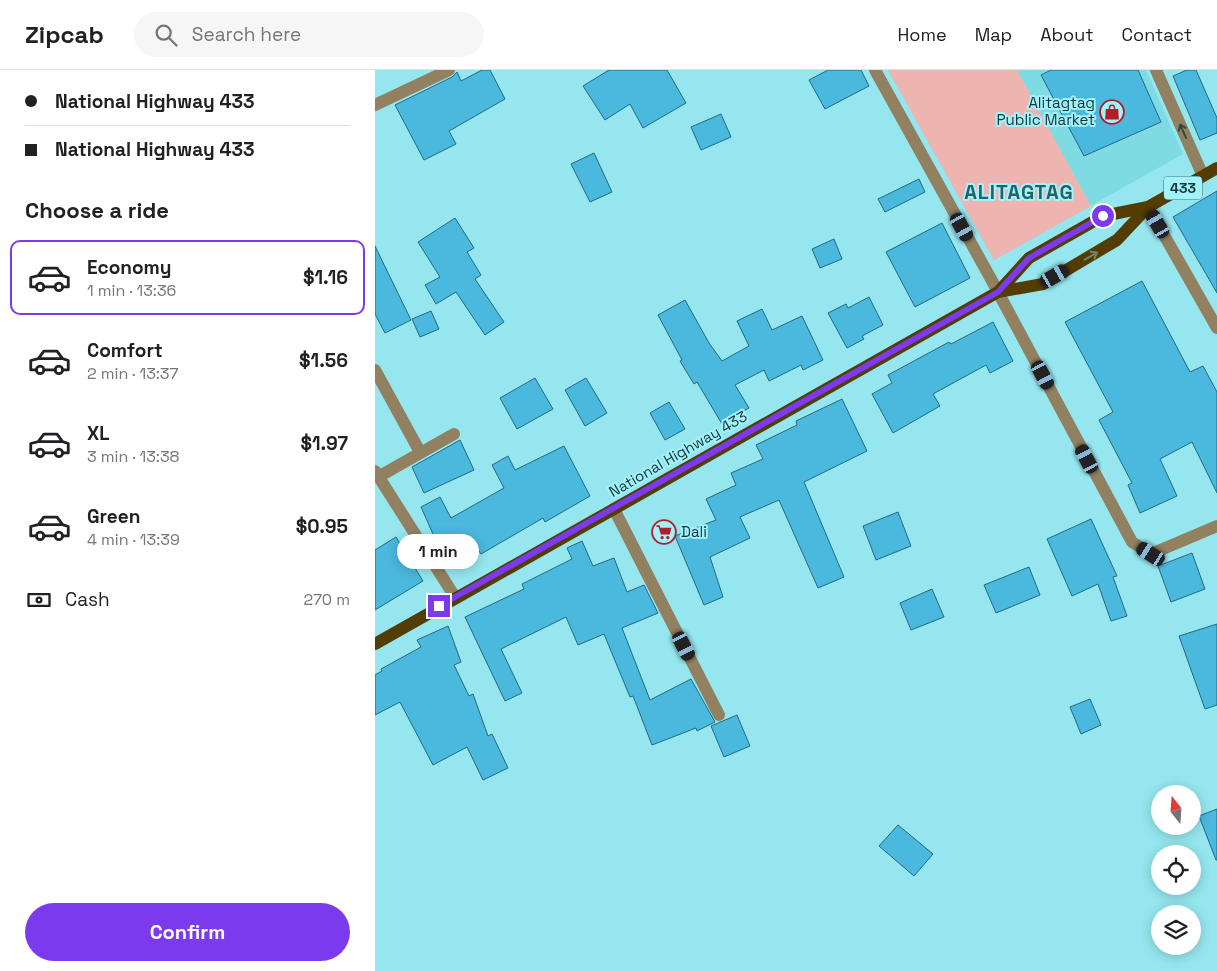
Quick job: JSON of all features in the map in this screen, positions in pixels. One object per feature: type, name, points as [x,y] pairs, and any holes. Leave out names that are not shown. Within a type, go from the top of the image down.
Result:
[{"type":"main road","name":"National Highway 433","points":[[998,292],[1043,284],[1117,240],[1148,207],[1217,168]]},
{"type":"main road","name":"National Highway 433","points":[[375,644],[455,597],[998,292],[1029,258],[1103,216],[1148,207]]},
{"type":"street","points":[[375,105],[449,70]]},
{"type":"street","points":[[875,70],[998,292],[1132,542],[1151,554],[1217,526]]},
{"type":"street","points":[[1156,70],[1203,176]]},
{"type":"street","points":[[1148,207],[1217,328]]},
{"type":"street","points":[[375,370],[420,452]]},
{"type":"street","points":[[454,434],[377,474],[455,597]]},
{"type":"street","points":[[614,509],[719,715]]},
{"type":"shaded area","points":[[888,70],[1146,70],[1183,154],[994,260]]},
{"type":"shaded area","points":[[888,70],[1017,70],[1091,206],[994,260]]},
{"type":"building","points":[[482,70],[490,70],[505,99],[449,131],[456,144],[424,160],[395,105],[452,77],[457,72],[461,81]]},
{"type":"building","points":[[609,70],[667,70],[686,103],[643,128],[630,104],[605,120],[583,86]]},
{"type":"building","points":[[828,70],[861,70],[869,86],[825,109],[809,80]]},
{"type":"building","name":"Alitagtag Public Market","points":[[1051,70],[1138,70],[1161,122],[1084,156],[1041,75]]},
{"type":"building","points":[[1187,70],[1196,70],[1217,118],[1217,133],[1200,140],[1173,76]]},
{"type":"building","points":[[721,114],[731,137],[701,150],[691,127]]},
{"type":"building","points":[[594,153],[612,192],[590,202],[571,164]]},
{"type":"building","points":[[919,179],[925,192],[885,212],[878,199]]},
{"type":"building","points":[[1217,191],[1217,293],[1173,217]]},
{"type":"building","points":[[455,218],[474,248],[467,252],[481,275],[475,279],[504,322],[485,335],[456,292],[436,304],[425,285],[440,277],[418,242]]},
{"type":"building","points":[[942,223],[970,278],[915,307],[886,252]]},
{"type":"building","points":[[834,239],[842,259],[820,268],[812,249]]},
{"type":"building","points":[[375,246],[411,320],[385,333],[375,314]]},
{"type":"building","points":[[1142,281],[1190,372],[1203,366],[1217,392],[1217,493],[1192,442],[1160,459],[1177,496],[1140,513],[1128,485],[1132,483],[1099,420],[1113,412],[1065,322]]},
{"type":"building","points":[[869,297],[883,325],[862,336],[864,339],[847,348],[828,313],[846,304],[848,308]]},
{"type":"building","points":[[685,300],[709,343],[722,361],[749,346],[737,321],[762,309],[772,330],[802,316],[823,360],[803,370],[801,365],[769,381],[764,370],[735,385],[749,408],[722,424],[697,382],[694,384],[680,361],[682,360],[658,315]]},
{"type":"building","points":[[431,311],[439,329],[420,337],[412,319]]},
{"type":"building","points":[[993,322],[1013,361],[990,373],[986,365],[933,394],[940,406],[893,433],[872,394],[892,383],[888,375],[949,342],[951,344]]},
{"type":"building","points":[[535,378],[553,409],[517,429],[500,398]]},
{"type":"building","points":[[586,378],[607,413],[585,426],[565,390]]},
{"type":"building","points":[[842,399],[867,451],[804,482],[844,577],[818,588],[779,500],[740,517],[750,538],[710,557],[723,597],[704,605],[675,536],[716,520],[706,499],[736,485],[731,473],[763,459],[756,445],[797,425],[796,421]]},
{"type":"building","points":[[669,402],[685,429],[665,440],[650,413]]},
{"type":"building","points":[[460,440],[474,470],[424,493],[412,467]]},
{"type":"building","points":[[564,446],[590,496],[545,522],[543,518],[481,554],[479,551],[455,564],[442,540],[437,543],[421,507],[440,497],[451,518],[504,488],[492,465],[508,456],[515,470]]},
{"type":"building","points":[[898,512],[911,546],[876,560],[863,526]]},
{"type":"building","points":[[1091,519],[1117,576],[1113,577],[1127,616],[1111,621],[1098,584],[1072,596],[1047,539]]},
{"type":"building","points":[[396,537],[423,581],[375,610],[375,550]]},
{"type":"building","points":[[582,541],[593,566],[614,558],[627,592],[644,585],[658,613],[622,628],[650,700],[691,679],[715,722],[697,731],[696,728],[652,745],[633,696],[630,697],[604,634],[578,645],[566,617],[501,649],[522,693],[505,701],[465,617],[524,589],[522,584],[572,559],[567,548]]},
{"type":"building","points":[[1192,553],[1205,589],[1171,602],[1158,566]]},
{"type":"building","points":[[1029,567],[1040,595],[996,613],[984,585]]},
{"type":"building","points":[[932,589],[944,617],[911,630],[900,603]]},
{"type":"building","points":[[1217,624],[1217,705],[1205,709],[1179,636]]},
{"type":"building","points":[[448,626],[461,662],[454,665],[469,696],[473,694],[488,736],[492,734],[508,768],[483,780],[467,747],[433,765],[400,702],[375,715],[375,675],[382,671],[381,669],[421,647],[417,640]]},
{"type":"building","points":[[1090,699],[1101,725],[1081,734],[1070,707]]},
{"type":"building","points":[[737,715],[750,746],[724,757],[711,726]]},
{"type":"building","points":[[1217,809],[1217,860],[1201,821],[1201,815]]},
{"type":"building","points":[[898,825],[933,854],[914,876],[879,846]]},
{"type":"place","name":"Alitagtag Public Market","points":[[1112,112]]},
{"type":"place","name":"Dali","points":[[664,532]]},
{"type":"district","name":"ALITAGTAG","points":[[1019,192]]},
{"type":"route","points":[[439,606],[998,292],[1029,258],[1103,216]]}]
